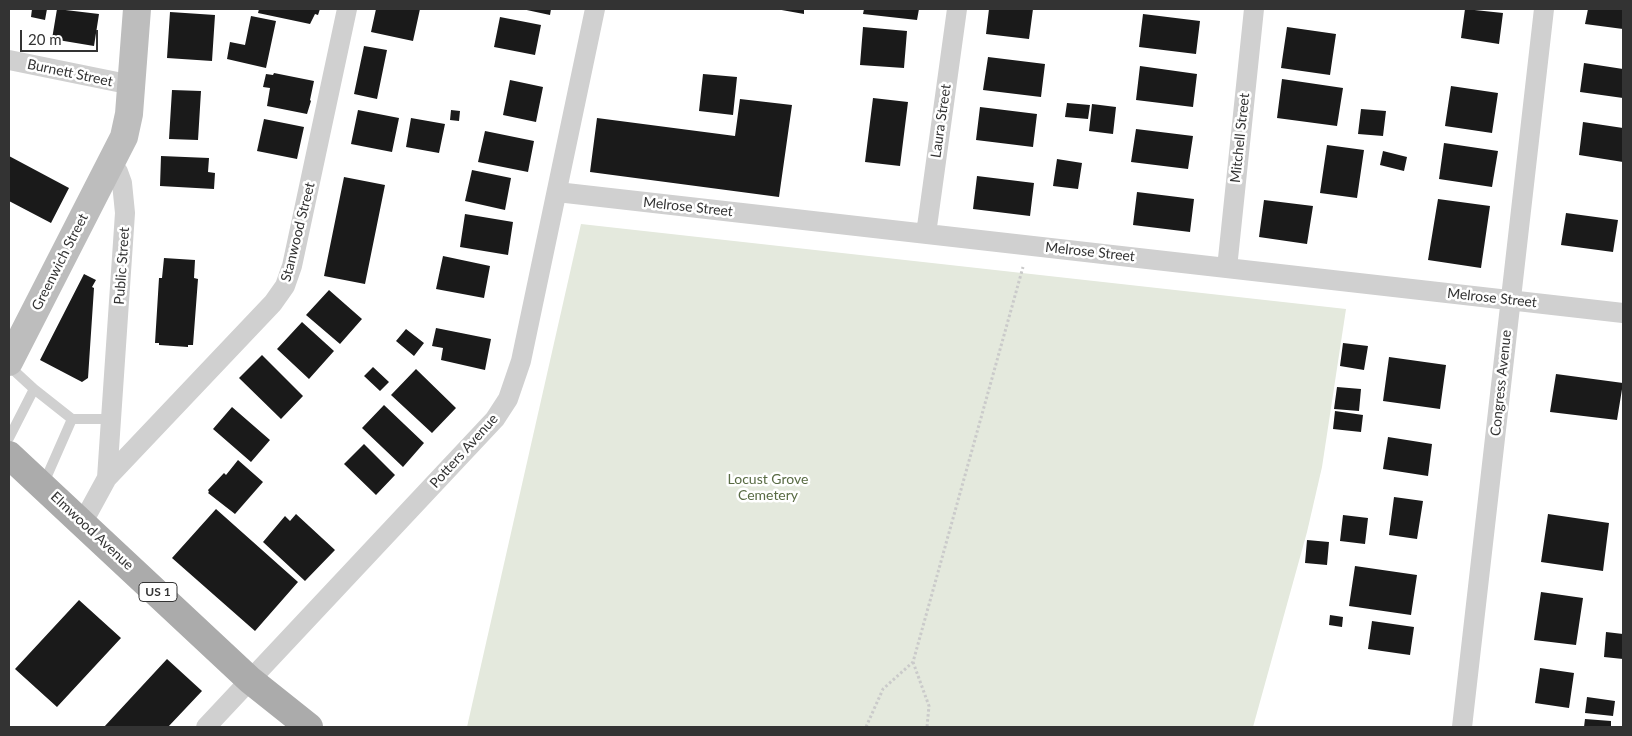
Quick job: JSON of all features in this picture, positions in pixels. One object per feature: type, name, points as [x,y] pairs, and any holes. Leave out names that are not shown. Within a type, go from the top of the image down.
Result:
[{"type":"main road","points":[[111,162],[126,129],[132,85],[137,9]]},
{"type":"main road","name":"Greenwich Street","points":[[9,364],[111,162]]},
{"type":"main road","name":"Elmwood Avenue","points":[[9,455],[250,680],[309,727]]},
{"type":"street","name":"Stanwood Street","points":[[108,478],[273,303],[286,286],[292,266],[347,9]]},
{"type":"street","name":"Potters Avenue","points":[[206,727],[495,419],[508,399],[521,361],[595,9]]},
{"type":"street","name":"Laura Street","points":[[926,234],[956,9]]},
{"type":"street","name":"Mitchell Street","points":[[1227,268],[1254,9]]},
{"type":"street","name":"Congress Avenue","points":[[1462,727],[1544,9]]},
{"type":"street","name":"Burnett Street","points":[[9,60],[132,85]]},
{"type":"street","name":"Public Street","points":[[82,522],[108,478],[125,213],[122,184],[118,172],[111,162]]},
{"type":"street","name":"Melrose Street","points":[[557,192],[1623,313]]},
{"type":"lane","points":[[9,364],[34,389],[72,419],[111,419]]},
{"type":"lane","points":[[9,438],[34,389]]},
{"type":"lane","points":[[43,486],[72,419]]},
{"type":"path","points":[[866,727],[883,689],[913,662],[1022,274],[1026,245]]},
{"type":"path","points":[[913,662],[930,706],[927,727]]},
{"type":"green space","name":"Locust Grove Cemetery","points":[[581,224],[1346,309],[1322,467],[1307,532],[1253,727],[467,727]]},
{"type":"building","points":[[32,9],[47,9],[45,20],[31,17]]},
{"type":"building","points":[[57,9],[99,14],[94,46],[52,39]]},
{"type":"building","points":[[259,9],[320,9],[318,15],[315,14],[310,24],[258,13]]},
{"type":"building","points":[[376,9],[420,9],[413,41],[371,32]]},
{"type":"building","points":[[522,9],[551,9],[550,15]]},
{"type":"building","points":[[776,9],[804,9],[804,14]]},
{"type":"building","points":[[864,9],[919,9],[917,20],[863,14]]},
{"type":"building","points":[[989,9],[1033,9],[1029,39],[986,34]]},
{"type":"building","points":[[1465,9],[1503,13],[1499,44],[1461,38]]},
{"type":"building","points":[[1588,9],[1623,9],[1623,29],[1585,24]]},
{"type":"building","points":[[170,12],[215,15],[212,61],[167,58]]},
{"type":"building","points":[[1143,14],[1200,21],[1196,54],[1139,47]]},
{"type":"building","points":[[251,16],[276,21],[266,68],[227,59],[230,42],[245,45]]},
{"type":"building","points":[[500,17],[541,25],[535,55],[494,47]]},
{"type":"building","points":[[863,27],[907,31],[904,68],[860,65]]},
{"type":"building","points":[[1287,27],[1336,34],[1330,75],[1281,68]]},
{"type":"building","points":[[364,46],[387,50],[377,99],[354,94]]},
{"type":"building","points":[[988,57],[1045,64],[1041,97],[983,90]]},
{"type":"building","points":[[1584,63],[1623,69],[1623,98],[1580,92]]},
{"type":"building","points":[[1140,66],[1197,74],[1193,107],[1136,100]]},
{"type":"building","points":[[274,73],[314,81],[307,114],[267,106],[270,88],[263,87],[266,74],[273,75]]},
{"type":"building","points":[[703,74],[737,77],[733,115],[699,111]]},
{"type":"building","points":[[1282,79],[1343,88],[1337,126],[1277,118]]},
{"type":"building","points":[[510,80],[543,87],[536,122],[503,115]]},
{"type":"building","points":[[1451,86],[1498,93],[1492,133],[1445,126]]},
{"type":"building","points":[[172,90],[201,91],[198,140],[169,139]]},
{"type":"building","points":[[873,98],[908,102],[900,166],[865,162]]},
{"type":"building","points":[[740,99],[792,105],[779,197],[590,172],[597,118],[735,136]]},
{"type":"building","points":[[1067,103],[1090,105],[1088,119],[1065,117]]},
{"type":"building","points":[[1092,104],[1116,107],[1113,134],[1089,131]]},
{"type":"building","points":[[980,107],[1037,114],[1033,147],[976,140]]},
{"type":"building","points":[[1361,109],[1386,111],[1383,136],[1358,134]]},
{"type":"building","points":[[358,110],[399,118],[392,152],[351,144]]},
{"type":"building","points":[[451,110],[460,111],[459,121],[450,120]]},
{"type":"building","points":[[411,118],[445,124],[439,153],[406,147]]},
{"type":"building","points":[[264,119],[304,127],[297,159],[257,151]]},
{"type":"building","points":[[1583,122],[1623,128],[1623,162],[1579,155]]},
{"type":"building","points":[[1136,129],[1193,136],[1188,169],[1131,162]]},
{"type":"building","points":[[485,131],[534,141],[528,172],[478,162]]},
{"type":"building","points":[[1444,143],[1498,151],[1492,187],[1439,179]]},
{"type":"building","points":[[1327,145],[1364,150],[1357,198],[1320,193]]},
{"type":"building","points":[[1383,151],[1407,157],[1404,171],[1380,165]]},
{"type":"building","points":[[9,156],[69,188],[51,223],[9,201]]},
{"type":"building","points":[[161,156],[209,158],[208,172],[215,173],[214,189],[160,186]]},
{"type":"building","points":[[1057,159],[1082,163],[1078,189],[1053,186]]},
{"type":"building","points":[[472,170],[511,178],[505,210],[465,201]]},
{"type":"building","points":[[977,176],[1034,183],[1030,216],[973,209]]},
{"type":"building","points":[[344,177],[385,185],[365,284],[324,276]]},
{"type":"building","points":[[1137,192],[1194,199],[1190,232],[1133,225]]},
{"type":"building","points":[[1438,199],[1490,206],[1481,268],[1428,260]]},
{"type":"building","points":[[1264,200],[1313,206],[1307,244],[1259,237]]},
{"type":"building","points":[[1566,213],[1618,220],[1613,252],[1561,245]]},
{"type":"building","points":[[465,214],[513,222],[508,255],[460,247]]},
{"type":"building","points":[[443,256],[490,266],[484,298],[436,289]]},
{"type":"building","points":[[164,258],[195,260],[194,278],[198,279],[193,345],[188,345],[188,347],[159,345],[159,343],[155,343],[159,278],[162,278]]},
{"type":"building","points":[[84,274],[96,280],[92,287],[94,288],[88,378],[82,382],[40,360]]},
{"type":"building","points":[[329,290],[362,319],[340,344],[306,315]]},
{"type":"building","points":[[302,322],[334,351],[309,379],[277,349]]},
{"type":"building","points":[[436,328],[491,339],[485,370],[441,360],[443,348],[432,346]]},
{"type":"building","points":[[406,329],[424,343],[414,356],[396,341]]},
{"type":"building","points":[[1343,343],[1368,346],[1364,370],[1340,366]]},
{"type":"building","points":[[262,355],[303,396],[281,419],[239,378]]},
{"type":"building","points":[[1389,357],[1446,365],[1440,409],[1383,401]]},
{"type":"building","points":[[373,367],[389,382],[380,391],[364,376]]},
{"type":"building","points":[[416,369],[456,408],[432,433],[391,395]]},
{"type":"building","points":[[1556,374],[1623,383],[1617,420],[1550,412]]},
{"type":"building","points":[[1337,387],[1361,389],[1359,411],[1334,409]]},
{"type":"building","points":[[384,405],[424,443],[403,467],[362,428]]},
{"type":"building","points":[[232,407],[270,440],[251,462],[213,429]]},
{"type":"building","points":[[1335,411],[1363,415],[1361,432],[1333,429]]},
{"type":"building","points":[[1388,437],[1432,444],[1428,476],[1383,469]]},
{"type":"building","points":[[364,444],[395,475],[376,495],[344,464]]},
{"type":"building","points":[[238,460],[263,482],[235,514],[208,493],[208,490],[224,473],[226,475]]},
{"type":"building","points":[[1394,497],[1423,501],[1417,539],[1389,535]]},
{"type":"building","points":[[216,509],[298,582],[255,631],[172,558]]},
{"type":"building","points":[[296,514],[335,550],[305,581],[263,542],[285,516],[290,521]]},
{"type":"building","points":[[1548,514],[1609,523],[1603,571],[1541,562]]},
{"type":"building","points":[[1343,515],[1368,518],[1365,544],[1340,541]]},
{"type":"building","points":[[1307,540],[1329,542],[1327,565],[1305,563]]},
{"type":"building","points":[[1355,566],[1417,575],[1411,615],[1349,606]]},
{"type":"building","points":[[1541,592],[1583,598],[1576,645],[1534,640]]},
{"type":"building","points":[[79,600],[121,638],[57,707],[15,669]]},
{"type":"building","points":[[1330,615],[1343,617],[1342,627],[1329,625]]},
{"type":"building","points":[[1372,621],[1414,627],[1410,655],[1368,649]]},
{"type":"building","points":[[1606,632],[1623,634],[1623,659],[1604,657]]},
{"type":"building","points":[[167,659],[202,691],[168,727],[104,727]]},
{"type":"building","points":[[1540,668],[1574,673],[1569,708],[1535,703]]},
{"type":"building","points":[[1587,697],[1615,701],[1613,716],[1585,713]]},
{"type":"building","points":[[1585,719],[1611,721],[1611,727],[1584,727]]}]
